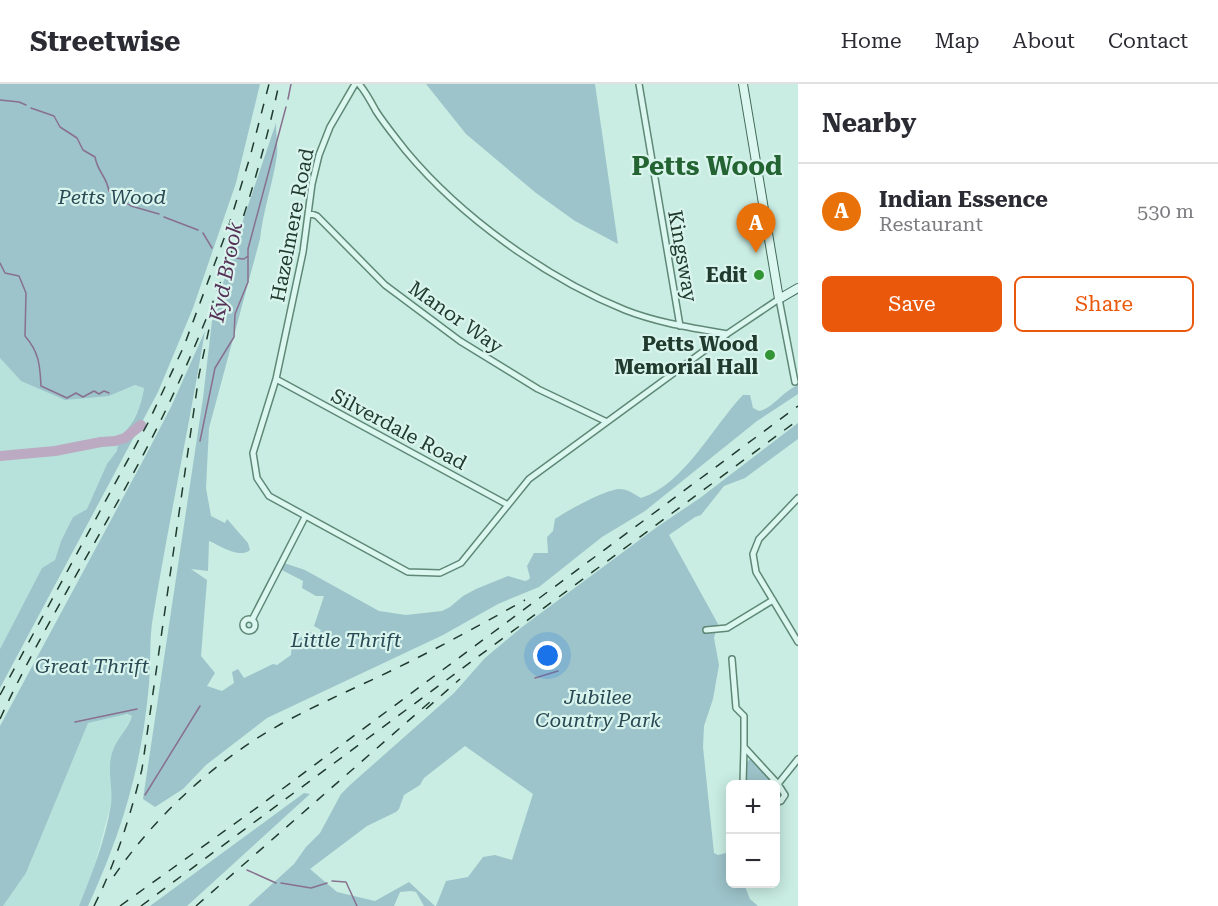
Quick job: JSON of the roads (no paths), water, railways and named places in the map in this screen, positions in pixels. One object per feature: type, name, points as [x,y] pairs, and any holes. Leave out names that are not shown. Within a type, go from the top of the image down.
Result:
[{"type":"street","name":"Hazelmere Road","points":[[276,379],[303,252],[312,184],[319,155],[330,127],[357,84]]},
{"type":"street","points":[[357,84],[406,151],[433,181],[483,224],[540,265],[626,310],[680,326],[727,334]]},
{"type":"street","name":"Kingsway","points":[[639,84],[680,326]]},
{"type":"street","points":[[743,84],[795,382]]},
{"type":"street","name":"Manor Way","points":[[309,213],[317,216],[384,285],[460,341],[538,389],[605,422]]},
{"type":"street","points":[[276,379],[253,453],[257,478],[269,496],[305,518],[408,572],[440,573],[461,563],[529,479],[727,334],[798,288]]},
{"type":"street","name":"Silverdale Road","points":[[276,379],[508,505]]},
{"type":"street","points":[[798,498],[759,539],[753,554],[756,572],[798,642]]},
{"type":"street","points":[[252,620],[305,518]]},
{"type":"street","points":[[706,630],[727,628],[773,600]]},
{"type":"street","points":[[732,659],[736,708],[744,716],[743,780]]},
{"type":"street","points":[[744,747],[774,780]]},
{"type":"street","points":[[780,782],[798,759]]},
{"type":"street","points":[[780,787],[785,795],[780,801]]},
{"type":"waterway","name":"Kyd Brook","points":[[288,99],[291,84]]},
{"type":"waterway","points":[[0,100],[26,105]]},
{"type":"waterway","name":"Kyd Brook","points":[[200,441],[215,368],[234,337],[235,314],[248,282],[248,249],[286,107]]},
{"type":"waterway","points":[[31,108],[54,116],[60,127],[77,138],[83,150],[95,157],[109,191],[131,206],[159,214]]},
{"type":"waterway","points":[[164,217],[198,230]]},
{"type":"waterway","points":[[203,233],[212,248]]},
{"type":"waterway","points":[[235,258],[244,259],[248,256]]},
{"type":"waterway","points":[[0,263],[5,273],[19,276],[26,293],[25,336],[38,359],[41,386],[67,398],[76,393],[83,397],[94,391],[99,394],[104,391],[109,393]]},
{"type":"waterway","name":"Kyd Brook","points":[[0,456],[55,451],[115,441],[125,438],[141,425]]},
{"type":"waterway","name":"Kyd Brook","points":[[130,429],[134,431]]},
{"type":"waterway","points":[[535,678],[558,671]]},
{"type":"waterway","points":[[145,795],[200,706]]},
{"type":"waterway","points":[[75,722],[137,709]]},
{"type":"waterway","points":[[247,870],[276,883]]},
{"type":"waterway","points":[[332,881],[346,882],[357,906]]},
{"type":"waterway","points":[[281,883],[311,888],[327,883]]},
{"type":"railway","points":[[0,695],[149,421],[184,346],[229,225],[269,84]]},
{"type":"railway","points":[[0,719],[38,644],[141,460],[179,382],[230,257],[257,171],[279,84]]},
{"type":"railway","points":[[94,906],[122,839],[142,769],[199,375],[209,329]]},
{"type":"railway","points":[[120,906],[262,804],[798,406]]},
{"type":"railway","points":[[141,906],[798,420]]},
{"type":"railway","points":[[114,876],[168,810],[210,772],[233,755],[281,724],[430,651],[525,600]]},
{"type":"railway","points":[[426,709],[460,679]]},
{"type":"railway","points":[[196,906],[431,701]]},
{"type":"place","name":"Indian Essence","points":[[756,253]]},
{"type":"place","name":"Edit","points":[[759,275]]},
{"type":"place","name":"Petts Wood Memorial Hall","points":[[770,355]]},
{"type":"district","name":"Petts Wood","points":[[707,166]]},
{"type":"park label","name":"Little Thrift","points":[[346,640]]},
{"type":"park label","name":"Great Thrift","points":[[92,666]]},
{"type":"park label","name":"Jubilee Country Park","points":[[598,708]]}]
